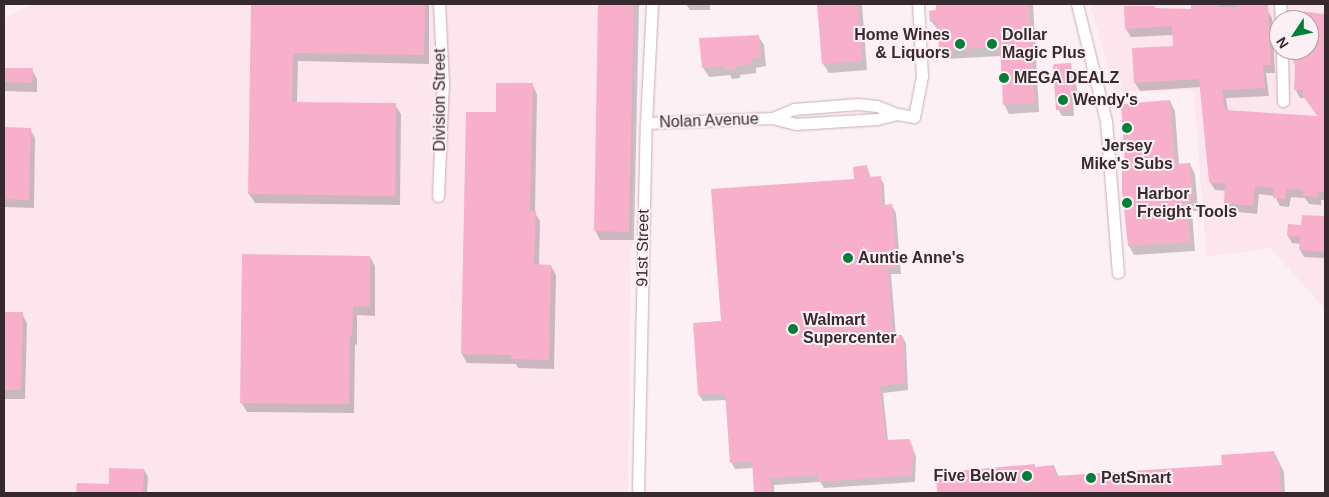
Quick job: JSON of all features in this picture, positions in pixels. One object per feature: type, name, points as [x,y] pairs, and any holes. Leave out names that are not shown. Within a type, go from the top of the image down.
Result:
[{"type":"street","name":"Division Street","points":[[438,196],[443,83],[439,4]]},
{"type":"street","name":"91st Street","points":[[638,493],[646,123],[652,4]]},
{"type":"street","name":"Nolan Avenue","points":[[646,123],[772,118],[794,109],[858,104],[877,106],[914,118],[922,76],[918,4]]},
{"type":"street","points":[[1077,4],[1106,122],[1118,273]]},
{"type":"street","points":[[1282,60],[1283,101]]},
{"type":"shaded area","points":[[33,4],[635,4],[628,493],[4,493],[4,18]]},
{"type":"shaded area","points":[[1090,4],[1325,4],[1325,309],[1270,248],[1206,257],[1194,90],[1115,92]]},
{"type":"building","points":[[251,4],[425,4],[424,55],[293,53],[292,102],[396,103],[395,196],[248,194]]},
{"type":"building","points":[[598,4],[634,4],[629,232],[594,231]]},
{"type":"building","points":[[817,4],[858,4],[862,61],[822,64]]},
{"type":"building","points":[[936,4],[1029,4],[1035,103],[1003,105],[1000,47],[939,50],[937,21],[930,22],[929,11],[936,10]]},
{"type":"building","points":[[1191,4],[1220,4],[1220,7],[1237,7],[1237,4],[1268,4],[1269,60],[1271,60],[1271,65],[1263,65],[1265,88],[1222,90],[1225,110],[1318,116],[1303,96],[1303,90],[1294,90],[1295,63],[1293,63],[1293,60],[1319,60],[1319,13],[1325,14],[1325,192],[1317,192],[1317,197],[1303,196],[1303,190],[1287,189],[1285,199],[1273,198],[1274,188],[1255,186],[1253,206],[1224,203],[1225,184],[1209,182],[1199,79],[1134,83],[1132,48],[1173,46],[1172,26],[1125,29],[1124,6],[1191,9]]},
{"type":"building","points":[[759,35],[761,57],[751,59],[751,64],[736,66],[736,69],[726,70],[725,66],[702,68],[699,38]]},
{"type":"building","points":[[1071,63],[1074,89],[1070,94],[1071,109],[1056,110],[1053,67],[1054,64]]},
{"type":"building","points":[[4,68],[33,68],[32,83],[4,82]]},
{"type":"building","points":[[496,83],[533,83],[530,211],[536,211],[534,264],[551,265],[549,360],[511,359],[511,355],[461,354],[466,112],[496,112]]},
{"type":"building","points":[[1170,100],[1175,164],[1190,163],[1193,202],[1187,202],[1190,242],[1128,246],[1122,191],[1122,167],[1125,167],[1121,104]]},
{"type":"building","points":[[4,127],[31,128],[29,200],[4,199]]},
{"type":"building","name":"Walmart Supercenter","points":[[867,165],[868,177],[881,176],[882,205],[892,204],[897,267],[888,268],[893,335],[902,335],[904,347],[905,383],[880,386],[886,440],[909,439],[913,448],[912,475],[818,482],[818,475],[770,478],[772,493],[754,493],[752,461],[730,463],[725,393],[698,395],[693,323],[721,321],[711,189],[854,179],[853,167]]},
{"type":"building","points":[[1302,215],[1325,216],[1325,252],[1299,250],[1300,237],[1287,236],[1288,224],[1301,225]]},
{"type":"building","points":[[242,254],[370,256],[370,307],[353,306],[352,336],[350,336],[349,404],[240,403]]},
{"type":"building","points":[[4,312],[23,312],[21,390],[4,390]]},
{"type":"building","points":[[1274,451],[1275,461],[1279,461],[1281,493],[937,493],[936,474],[954,471],[1035,464],[1035,467],[1054,465],[1055,476],[1222,465],[1221,455]]},
{"type":"building","points":[[109,468],[144,469],[143,493],[76,493],[77,483],[109,484]]},
{"type":"place","name":"Home Wines & Liquors","points":[[960,44]]},
{"type":"place","name":"Dollar Magic Plus","points":[[992,44]]},
{"type":"place","name":"MEGA DEALZ","points":[[1004,78]]},
{"type":"place","name":"Wendy's","points":[[1063,100]]},
{"type":"place","name":"Jersey Mike's Subs","points":[[1127,128]]},
{"type":"place","name":"Harbor Freight Tools","points":[[1127,203]]},
{"type":"place","name":"Auntie Anne's","points":[[848,258]]},
{"type":"place","name":"Walmart Supercenter","points":[[793,329]]},
{"type":"place","name":"Five Below","points":[[1027,476]]},
{"type":"place","name":"PetSmart","points":[[1091,478]]}]
